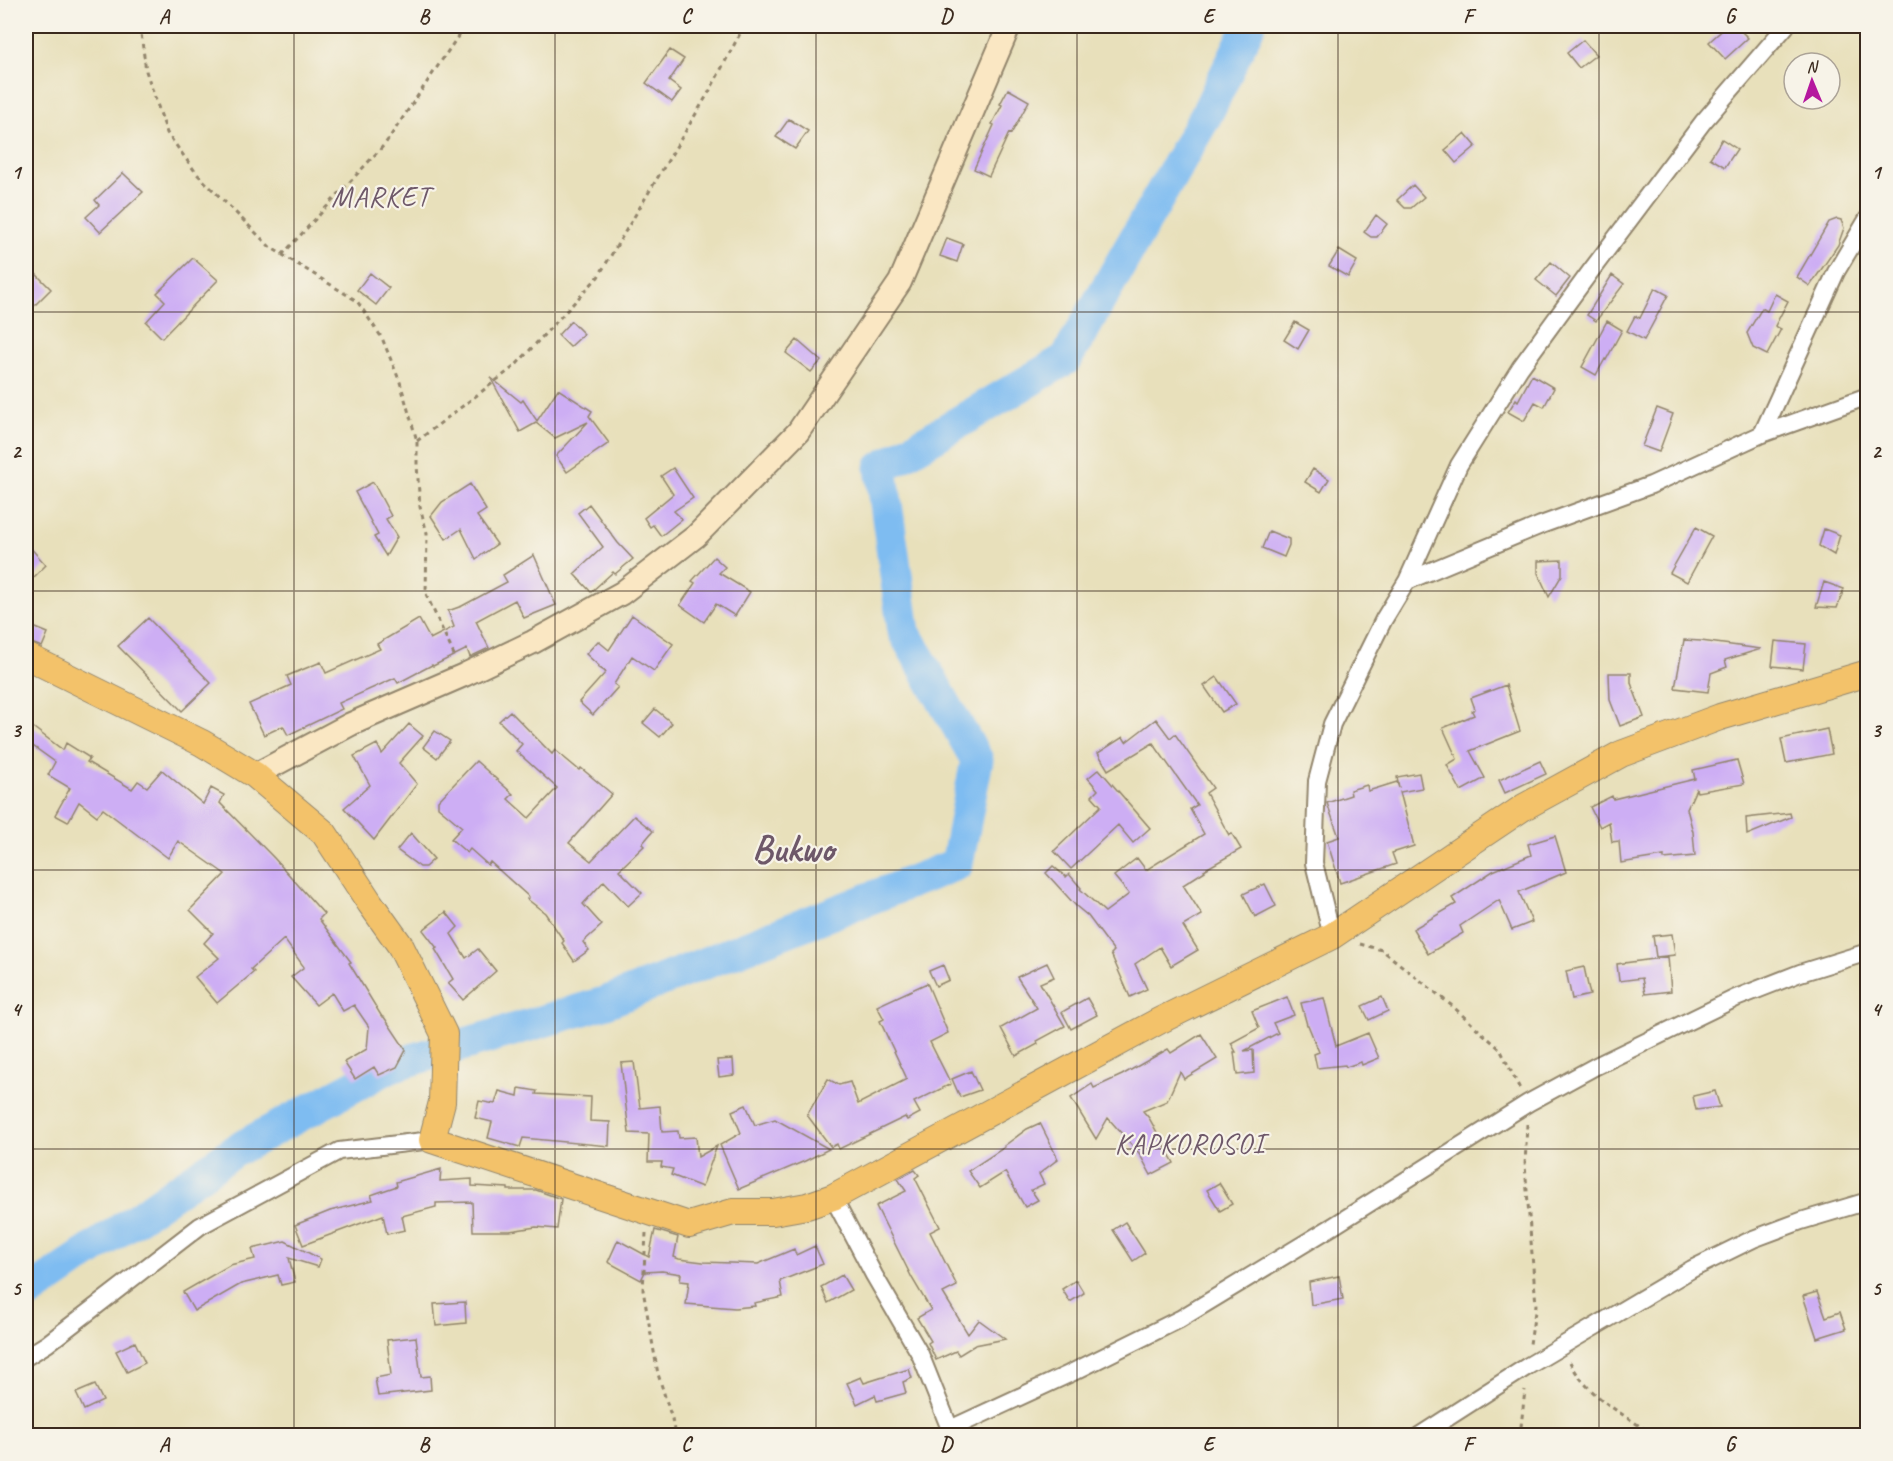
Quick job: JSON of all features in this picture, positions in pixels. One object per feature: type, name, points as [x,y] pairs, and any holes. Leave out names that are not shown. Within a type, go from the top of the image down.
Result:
[{"type":"main road","points":[[255,776],[351,724],[533,642],[622,593],[696,536],[798,432],[900,282],[1009,26]]},
{"type":"main road","points":[[26,656],[202,743],[255,776],[324,833],[400,945],[444,1034],[442,1101],[432,1140],[689,1225],[733,1212],[773,1212],[807,1206],[834,1197],[1159,1022],[1332,936],[1524,807],[1621,754],[1720,717],[1868,673]]},
{"type":"street","points":[[1332,936],[1314,863],[1317,781],[1332,724],[1384,619],[1407,581],[1459,465],[1520,368],[1703,122],[1786,26]]},
{"type":"street","points":[[1762,434],[1836,272],[1868,218]]},
{"type":"street","points":[[1407,581],[1541,525],[1651,484],[1762,434],[1868,396]]},
{"type":"street","points":[[834,1197],[874,1275],[920,1354],[952,1432],[1180,1320],[1528,1103],[1606,1061],[1736,998],[1800,973],[1868,952]]},
{"type":"street","points":[[26,1357],[47,1344],[200,1226],[339,1151],[432,1140]]},
{"type":"street","points":[[1419,1436],[1528,1366],[1692,1269],[1753,1239],[1800,1221],[1868,1201]]},
{"type":"path","points":[[140,26],[146,71],[167,133],[197,174],[270,247],[357,301],[382,338],[400,382],[417,441],[420,507],[427,532],[426,594],[464,675]]},
{"type":"path","points":[[282,255],[385,144],[465,26]]},
{"type":"path","points":[[417,441],[515,366],[598,277],[709,92],[744,26]]},
{"type":"path","points":[[1332,936],[1382,950],[1451,1005],[1500,1049],[1528,1103],[1525,1165],[1536,1305],[1520,1436]]},
{"type":"path","points":[[645,1210],[643,1290],[658,1374],[675,1436]]},
{"type":"path","points":[[1563,1347],[1577,1376],[1595,1395],[1655,1436]]},
{"type":"building","points":[[1727,26],[1736,26],[1748,38],[1725,59],[1709,42]]},
{"type":"building","points":[[1583,40],[1596,55],[1579,68],[1567,53]]},
{"type":"building","points":[[670,50],[684,59],[669,81],[681,90],[672,102],[646,83]]},
{"type":"building","points":[[1008,89],[1029,101],[1011,134],[1009,133],[989,176],[974,169]]},
{"type":"building","points":[[789,119],[808,131],[795,149],[776,137]]},
{"type":"building","points":[[1465,133],[1476,146],[1456,163],[1445,150]]},
{"type":"building","points":[[1722,139],[1737,149],[1725,167],[1710,158]]},
{"type":"building","points":[[123,173],[143,192],[100,232],[86,217],[99,205],[95,200]]},
{"type":"building","points":[[1413,185],[1424,197],[1411,208],[1405,208],[1397,200]]},
{"type":"building","points":[[1376,215],[1387,224],[1377,237],[1371,237],[1364,232]]},
{"type":"building","points":[[1841,220],[1844,228],[1838,245],[1810,286],[1797,277],[1829,222]]},
{"type":"building","points":[[947,238],[963,244],[957,262],[940,256]]},
{"type":"building","points":[[1339,250],[1357,261],[1348,277],[1329,266]]},
{"type":"building","points":[[193,258],[218,280],[162,338],[146,322],[165,301],[157,293]]},
{"type":"building","points":[[1551,262],[1570,278],[1556,296],[1536,280]]},
{"type":"building","points":[[26,264],[51,289],[26,314]]},
{"type":"building","points":[[370,273],[389,288],[376,305],[357,290]]},
{"type":"building","points":[[1612,275],[1624,284],[1596,321],[1587,315]]},
{"type":"building","points":[[1655,288],[1668,295],[1644,340],[1627,331],[1635,316],[1640,318]]},
{"type":"building","points":[[1775,294],[1788,301],[1775,326],[1781,329],[1767,355],[1753,348],[1747,333],[1762,308],[1767,311]]},
{"type":"building","points":[[571,321],[584,334],[570,347],[558,335]]},
{"type":"building","points":[[1607,321],[1622,330],[1596,375],[1582,367]]},
{"type":"building","points":[[1295,322],[1309,330],[1298,349],[1284,340]]},
{"type":"building","points":[[797,340],[821,361],[811,372],[786,353]]},
{"type":"building","points":[[1532,375],[1554,388],[1544,407],[1535,402],[1524,421],[1508,412],[1516,399],[1518,401]]},
{"type":"building","points":[[490,377],[521,402],[523,400],[537,421],[558,389],[592,411],[589,416],[609,443],[567,472],[556,456],[588,422],[555,438],[536,423],[520,432]]},
{"type":"building","points":[[1657,408],[1673,414],[1659,452],[1642,446]]},
{"type":"building","points":[[673,468],[693,498],[674,511],[682,519],[661,536],[653,525],[650,527],[644,518],[673,494],[661,476]]},
{"type":"building","points":[[1313,469],[1329,479],[1321,492],[1305,482]]},
{"type":"building","points":[[373,482],[391,516],[386,519],[397,537],[386,556],[374,537],[378,535],[355,492]]},
{"type":"building","points":[[470,484],[486,510],[477,516],[497,544],[476,559],[461,529],[446,539],[431,516],[442,502]]},
{"type":"building","points":[[589,504],[633,559],[615,574],[613,572],[591,592],[574,574],[603,547],[578,513]]},
{"type":"building","points":[[1696,527],[1712,536],[1687,582],[1670,573]]},
{"type":"building","points":[[1824,529],[1840,535],[1834,555],[1819,546]]},
{"type":"building","points":[[1269,531],[1289,539],[1284,557],[1262,548]]},
{"type":"building","points":[[26,543],[46,565],[26,585]]},
{"type":"building","points":[[534,555],[556,605],[524,618],[515,600],[476,621],[489,648],[470,657],[467,649],[398,683],[395,678],[339,703],[342,709],[288,735],[283,726],[264,735],[249,704],[291,685],[287,676],[321,662],[326,673],[380,649],[377,644],[419,619],[430,639],[454,627],[448,611],[507,582],[503,575]]},
{"type":"building","points":[[714,557],[725,567],[719,573],[750,592],[735,616],[716,604],[704,622],[680,605],[695,583],[692,581]]},
{"type":"building","points":[[1562,560],[1562,575],[1549,597],[1538,573],[1538,561]]},
{"type":"building","points":[[1824,582],[1844,589],[1837,608],[1816,607]]},
{"type":"building","points":[[632,615],[673,644],[654,671],[632,656],[614,684],[618,687],[593,715],[579,702],[606,672],[586,654],[598,641],[609,650]]},
{"type":"building","points":[[148,618],[211,683],[182,711],[118,646]]},
{"type":"building","points":[[26,624],[48,633],[42,647],[26,641]]},
{"type":"building","points":[[1684,640],[1761,649],[1725,660],[1727,667],[1711,673],[1708,692],[1675,688]]},
{"type":"building","points":[[1775,641],[1806,644],[1803,669],[1772,666]]},
{"type":"building","points":[[1609,673],[1631,673],[1631,683],[1644,717],[1620,726],[1610,700]]},
{"type":"building","points":[[1217,677],[1236,704],[1222,712],[1204,686]]},
{"type":"building","points":[[1506,685],[1520,731],[1470,751],[1485,778],[1461,791],[1447,765],[1457,759],[1443,728],[1474,715],[1472,711],[1475,709],[1471,698]]},
{"type":"building","points":[[655,709],[672,723],[660,737],[643,723]]},
{"type":"building","points":[[510,711],[552,754],[555,750],[612,794],[569,843],[591,861],[634,816],[653,831],[642,844],[644,846],[619,870],[642,893],[628,906],[604,881],[583,904],[602,925],[583,942],[589,950],[574,961],[545,913],[527,899],[529,897],[490,862],[488,865],[470,849],[467,853],[451,839],[462,827],[438,807],[438,801],[476,761],[513,794],[508,799],[529,818],[557,788],[516,751],[522,744],[499,721]]},
{"type":"building","points":[[1156,719],[1170,738],[1175,734],[1213,788],[1206,793],[1229,835],[1232,834],[1241,849],[1183,885],[1202,915],[1183,926],[1198,950],[1171,966],[1160,947],[1135,964],[1147,989],[1130,997],[1111,954],[1114,951],[1088,916],[1046,873],[1053,866],[1066,877],[1069,874],[1080,889],[1105,912],[1129,894],[1114,876],[1137,858],[1146,870],[1204,834],[1190,809],[1197,805],[1153,743],[1108,770],[1098,753],[1123,737],[1126,742]]},
{"type":"building","points":[[26,722],[63,750],[66,743],[90,758],[87,762],[132,789],[138,781],[147,787],[162,770],[203,804],[211,788],[224,795],[220,803],[274,858],[324,914],[319,919],[351,962],[349,963],[382,1017],[406,1050],[397,1067],[379,1075],[374,1067],[355,1079],[344,1062],[367,1049],[369,1027],[354,1005],[343,1011],[332,993],[316,1005],[291,977],[304,967],[284,939],[251,969],[254,972],[217,1003],[195,977],[219,958],[204,943],[213,933],[190,910],[225,874],[178,841],[168,858],[103,809],[97,816],[79,802],[68,822],[55,815],[70,788],[48,775],[55,762],[26,741]]},
{"type":"building","points":[[409,724],[423,736],[399,763],[417,784],[374,840],[344,808],[370,785],[354,756],[377,744],[382,754]]},
{"type":"building","points":[[1827,729],[1832,754],[1786,763],[1781,739]]},
{"type":"building","points":[[435,731],[450,741],[437,758],[423,747]]},
{"type":"building","points":[[1737,760],[1744,784],[1697,792],[1696,789],[1687,809],[1693,832],[1695,856],[1664,859],[1664,856],[1621,863],[1619,841],[1612,842],[1609,822],[1600,827],[1590,807],[1612,796],[1613,799],[1695,779],[1693,770]]},
{"type":"building","points":[[1540,761],[1546,774],[1505,793],[1499,780]]},
{"type":"building","points":[[1099,769],[1150,828],[1133,843],[1118,825],[1071,869],[1054,851],[1101,806],[1092,796],[1098,790],[1088,778]]},
{"type":"building","points":[[1419,773],[1422,788],[1400,792],[1414,846],[1392,853],[1396,864],[1340,883],[1327,841],[1339,837],[1327,803],[1351,795],[1350,790],[1367,785],[1368,791],[1397,782],[1399,788],[1397,777]]},
{"type":"building","points":[[1790,813],[1791,817],[1747,835],[1746,818]]},
{"type":"building","points":[[411,833],[434,859],[425,867],[420,867],[397,850]]},
{"type":"building","points":[[1555,836],[1566,872],[1519,892],[1532,922],[1512,930],[1499,900],[1460,926],[1463,933],[1428,954],[1413,929],[1456,904],[1452,898],[1493,871],[1531,855],[1528,844]]},
{"type":"building","points":[[1265,884],[1276,906],[1255,917],[1243,894]]},
{"type":"building","points":[[446,912],[458,927],[451,934],[466,958],[478,949],[496,971],[463,1000],[448,983],[453,979],[435,949],[437,948],[423,930]]},
{"type":"building","points":[[1672,934],[1675,955],[1656,957],[1653,936]]},
{"type":"building","points":[[1668,957],[1671,991],[1645,994],[1642,978],[1619,981],[1617,964]]},
{"type":"building","points":[[1047,963],[1054,977],[1040,983],[1065,1026],[1037,1041],[1038,1044],[1016,1056],[1001,1028],[1037,1008],[1017,977]]},
{"type":"building","points":[[943,965],[949,980],[936,986],[929,971]]},
{"type":"building","points":[[1584,967],[1590,995],[1572,999],[1566,971]]},
{"type":"building","points":[[927,983],[948,1033],[930,1042],[951,1084],[914,1102],[920,1113],[907,1120],[905,1117],[839,1149],[837,1144],[831,1147],[807,1115],[828,1079],[839,1085],[850,1082],[858,1104],[907,1079],[880,1021],[884,1019],[877,1006]]},
{"type":"building","points":[[1287,997],[1294,1015],[1273,1023],[1278,1033],[1244,1051],[1253,1050],[1254,1073],[1237,1075],[1234,1052],[1236,1052],[1231,1043],[1259,1028],[1252,1011]]},
{"type":"building","points":[[1382,997],[1388,1011],[1369,1020],[1362,1006]]},
{"type":"building","points":[[1087,998],[1097,1015],[1071,1029],[1062,1012]]},
{"type":"building","points":[[1324,998],[1336,1046],[1368,1033],[1379,1058],[1362,1065],[1361,1062],[1346,1067],[1345,1065],[1317,1068],[1314,1054],[1319,1052],[1307,1025],[1301,1003]]},
{"type":"building","points":[[1201,1034],[1217,1059],[1184,1079],[1180,1072],[1167,1101],[1143,1111],[1174,1163],[1151,1175],[1139,1153],[1108,1118],[1096,1139],[1071,1098],[1092,1084],[1094,1088],[1168,1049],[1171,1053]]},
{"type":"building","points":[[733,1059],[734,1075],[719,1077],[717,1060]]},
{"type":"building","points":[[634,1062],[640,1108],[660,1106],[662,1132],[678,1131],[679,1138],[696,1137],[698,1157],[717,1146],[702,1187],[671,1175],[673,1169],[661,1167],[662,1162],[648,1162],[649,1134],[629,1133],[621,1063]]},
{"type":"building","points":[[971,1071],[980,1090],[960,1097],[952,1079]]},
{"type":"building","points":[[519,1088],[537,1091],[536,1094],[591,1097],[590,1121],[610,1122],[609,1146],[523,1138],[520,1147],[488,1138],[492,1122],[475,1118],[479,1101],[495,1104],[499,1091],[518,1096]]},
{"type":"building","points":[[1715,1091],[1720,1107],[1696,1110],[1693,1096]]},
{"type":"building","points":[[746,1105],[755,1125],[775,1119],[829,1149],[739,1189],[720,1145],[741,1133],[732,1111]]},
{"type":"building","points":[[1040,1123],[1058,1159],[1039,1174],[1044,1184],[1031,1190],[1038,1200],[1025,1207],[1005,1172],[980,1188],[968,1171],[1005,1147],[1027,1129]]},
{"type":"building","points":[[441,1169],[440,1181],[472,1179],[472,1186],[536,1190],[561,1199],[557,1229],[536,1227],[510,1231],[473,1231],[472,1202],[436,1203],[436,1207],[402,1216],[405,1230],[387,1234],[383,1215],[303,1245],[295,1225],[330,1211],[373,1200],[371,1195],[397,1186],[396,1182]]},
{"type":"building","points":[[915,1170],[919,1175],[915,1178],[940,1227],[930,1232],[957,1286],[943,1293],[968,1334],[979,1320],[1005,1339],[975,1345],[959,1355],[956,1351],[936,1360],[928,1343],[931,1341],[917,1318],[931,1310],[912,1278],[876,1206],[906,1191],[898,1179]]},
{"type":"building","points":[[1219,1183],[1232,1204],[1220,1211],[1207,1190]]},
{"type":"building","points":[[1125,1222],[1145,1253],[1133,1261],[1113,1230]]},
{"type":"building","points":[[655,1230],[678,1237],[674,1257],[679,1259],[758,1264],[794,1249],[796,1255],[815,1246],[823,1264],[780,1281],[783,1297],[754,1303],[755,1306],[735,1308],[686,1304],[689,1282],[680,1281],[681,1274],[662,1271],[645,1272],[641,1280],[608,1262],[618,1240],[649,1257]]},
{"type":"building","points":[[285,1241],[321,1259],[318,1267],[289,1258],[295,1282],[281,1285],[278,1275],[241,1284],[194,1311],[183,1292],[230,1265],[255,1259],[252,1249]]},
{"type":"building","points":[[842,1275],[851,1290],[828,1303],[821,1287]]},
{"type":"building","points":[[1339,1276],[1343,1299],[1311,1305],[1309,1282]]},
{"type":"building","points":[[1076,1280],[1084,1293],[1070,1302],[1062,1289]]},
{"type":"building","points":[[1817,1292],[1826,1317],[1840,1312],[1846,1329],[1817,1338],[1803,1296]]},
{"type":"building","points":[[465,1302],[466,1323],[436,1326],[434,1304]]},
{"type":"building","points":[[416,1337],[421,1377],[430,1376],[431,1390],[378,1396],[375,1378],[391,1375],[387,1340]]},
{"type":"building","points":[[135,1342],[145,1363],[127,1372],[116,1351]]},
{"type":"building","points":[[909,1369],[912,1378],[903,1382],[906,1393],[877,1401],[875,1395],[857,1404],[847,1383],[861,1377],[864,1383]]},
{"type":"building","points":[[95,1385],[103,1401],[84,1410],[76,1393]]},
{"type":"waterway","points":[[26,1295],[234,1151],[391,1066],[604,1003],[957,864],[977,760],[904,632],[881,468],[1066,359],[1206,115],[1249,26]]},
{"type":"district","name":"MARKET","points":[[381,196]]},
{"type":"district","name":"Bukwo","points":[[793,848]]},
{"type":"district","name":"KAPKOROSOI","points":[[1190,1143]]}]
